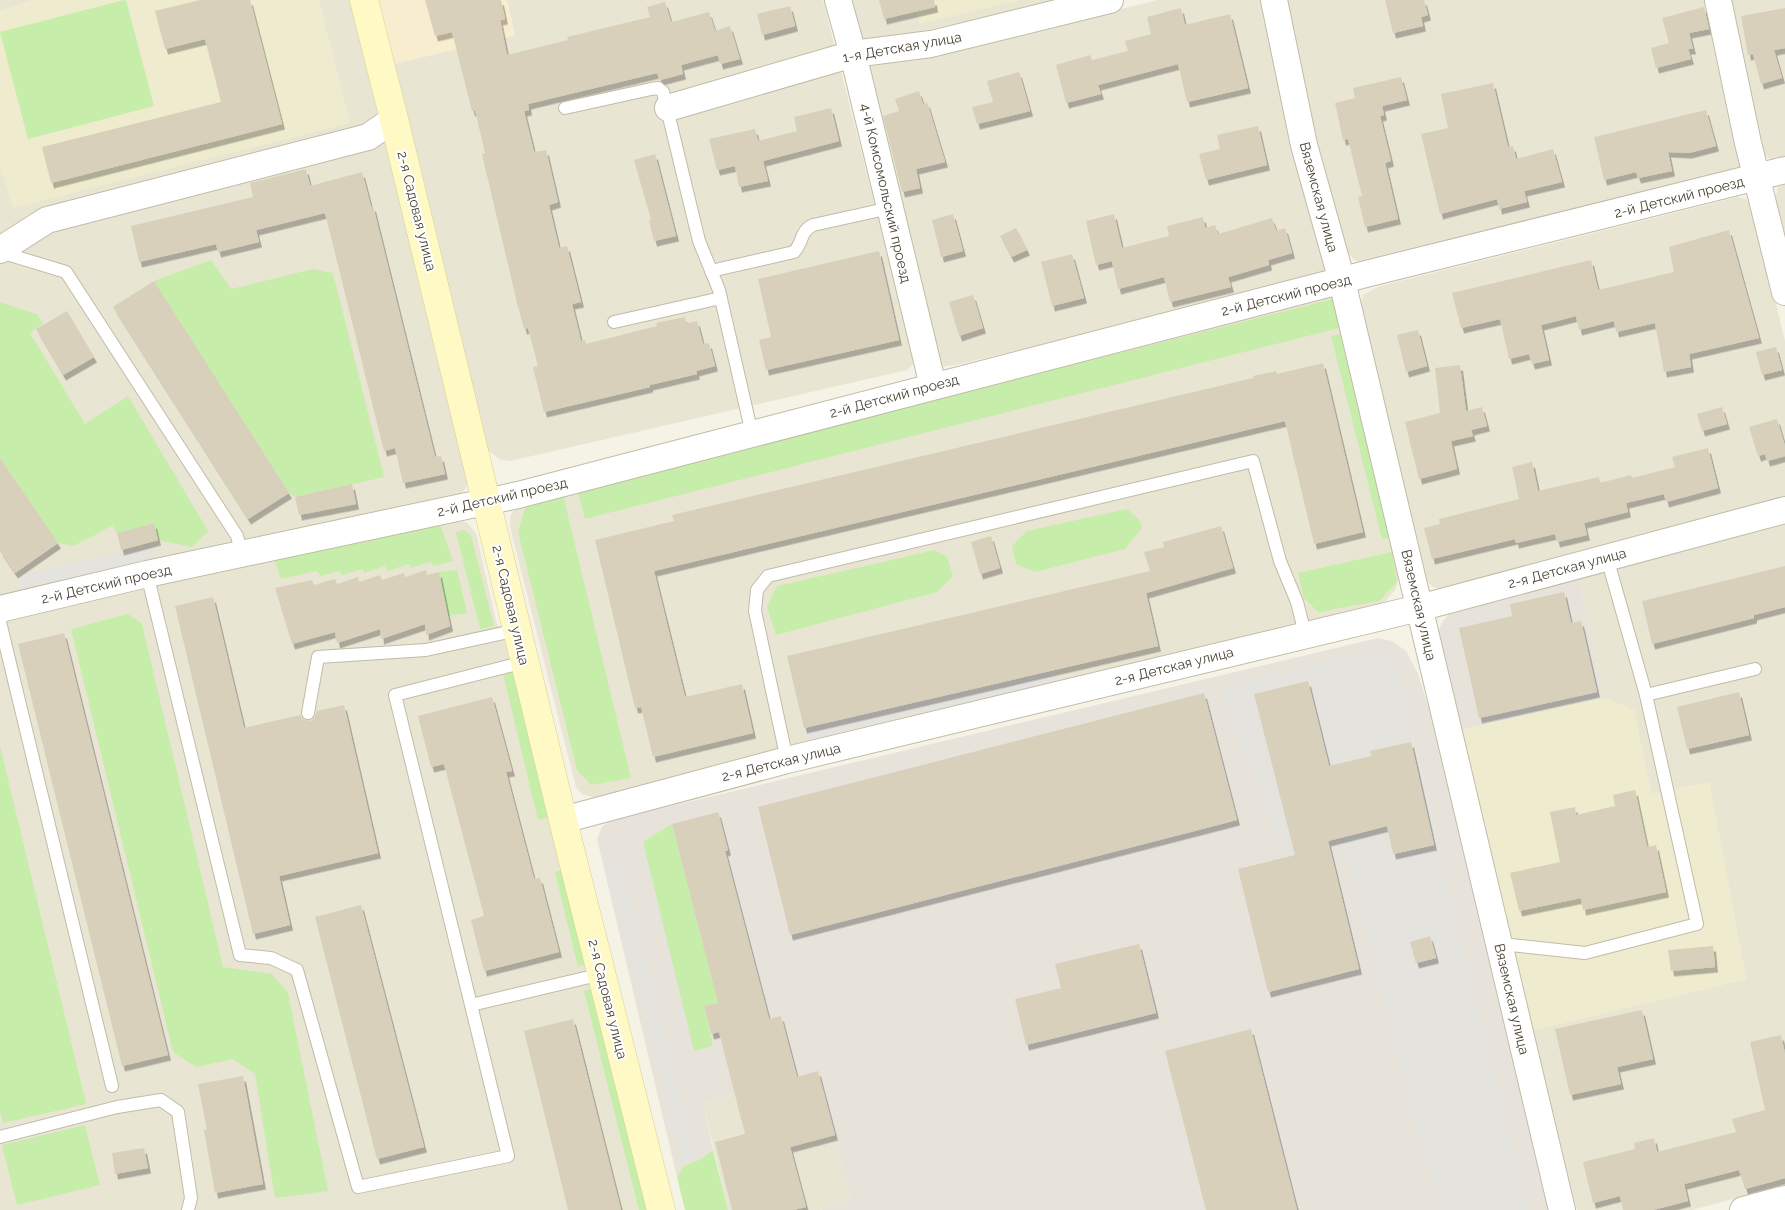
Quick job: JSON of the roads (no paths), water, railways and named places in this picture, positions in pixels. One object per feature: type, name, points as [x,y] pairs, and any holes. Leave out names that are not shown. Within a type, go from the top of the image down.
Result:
[{"type":"street","name":"2-я Садовая улица","points":[[364,0],[563,820],[661,1210]]},
{"type":"street","name":"4-й Комсомольский проезд","points":[[838,0],[853,54],[933,386]]},
{"type":"street","name":"1-я Детская улица","points":[[668,108],[853,54],[931,44],[1110,0]]},
{"type":"street","name":"Вяземская улица","points":[[1274,0],[1304,145],[1342,281],[1562,1210]]},
{"type":"street","points":[[1718,0],[1756,178],[1785,292]]},
{"type":"street","points":[[0,251],[47,220],[368,137],[394,118]]},
{"type":"street","name":"2-й Детский проезд","points":[[0,609],[146,574],[487,502],[1342,281],[1785,170]]},
{"type":"street","name":"2-я Детская улица","points":[[563,820],[787,760],[1419,608],[1785,510]]},
{"type":"street","points":[[1743,1210],[1785,1199]]},
{"type":"lane","points":[[565,108],[658,88],[663,92],[698,241],[721,298],[752,434]]},
{"type":"lane","points":[[711,271],[794,252],[797,250],[805,230],[813,225],[890,208]]},
{"type":"lane","points":[[0,251],[66,272],[237,536],[242,554]]},
{"type":"lane","points":[[614,322],[721,298]]},
{"type":"lane","points":[[787,760],[755,611],[757,590],[768,576],[1253,462],[1280,561],[1298,602],[1305,634]]},
{"type":"lane","points":[[1499,948],[1511,945],[1585,953],[1696,924],[1646,695],[1606,558]]},
{"type":"lane","points":[[146,574],[240,955],[272,958],[297,970],[358,1187],[508,1156],[395,695],[525,662]]},
{"type":"lane","points":[[0,622],[112,1086]]},
{"type":"lane","points":[[308,713],[318,657],[426,650],[517,630]]},
{"type":"lane","points":[[1646,695],[1755,669]]},
{"type":"lane","points":[[471,1005],[602,974]]},
{"type":"lane","points":[[0,1137],[117,1107],[161,1100],[178,1112],[191,1198],[188,1210]]}]
